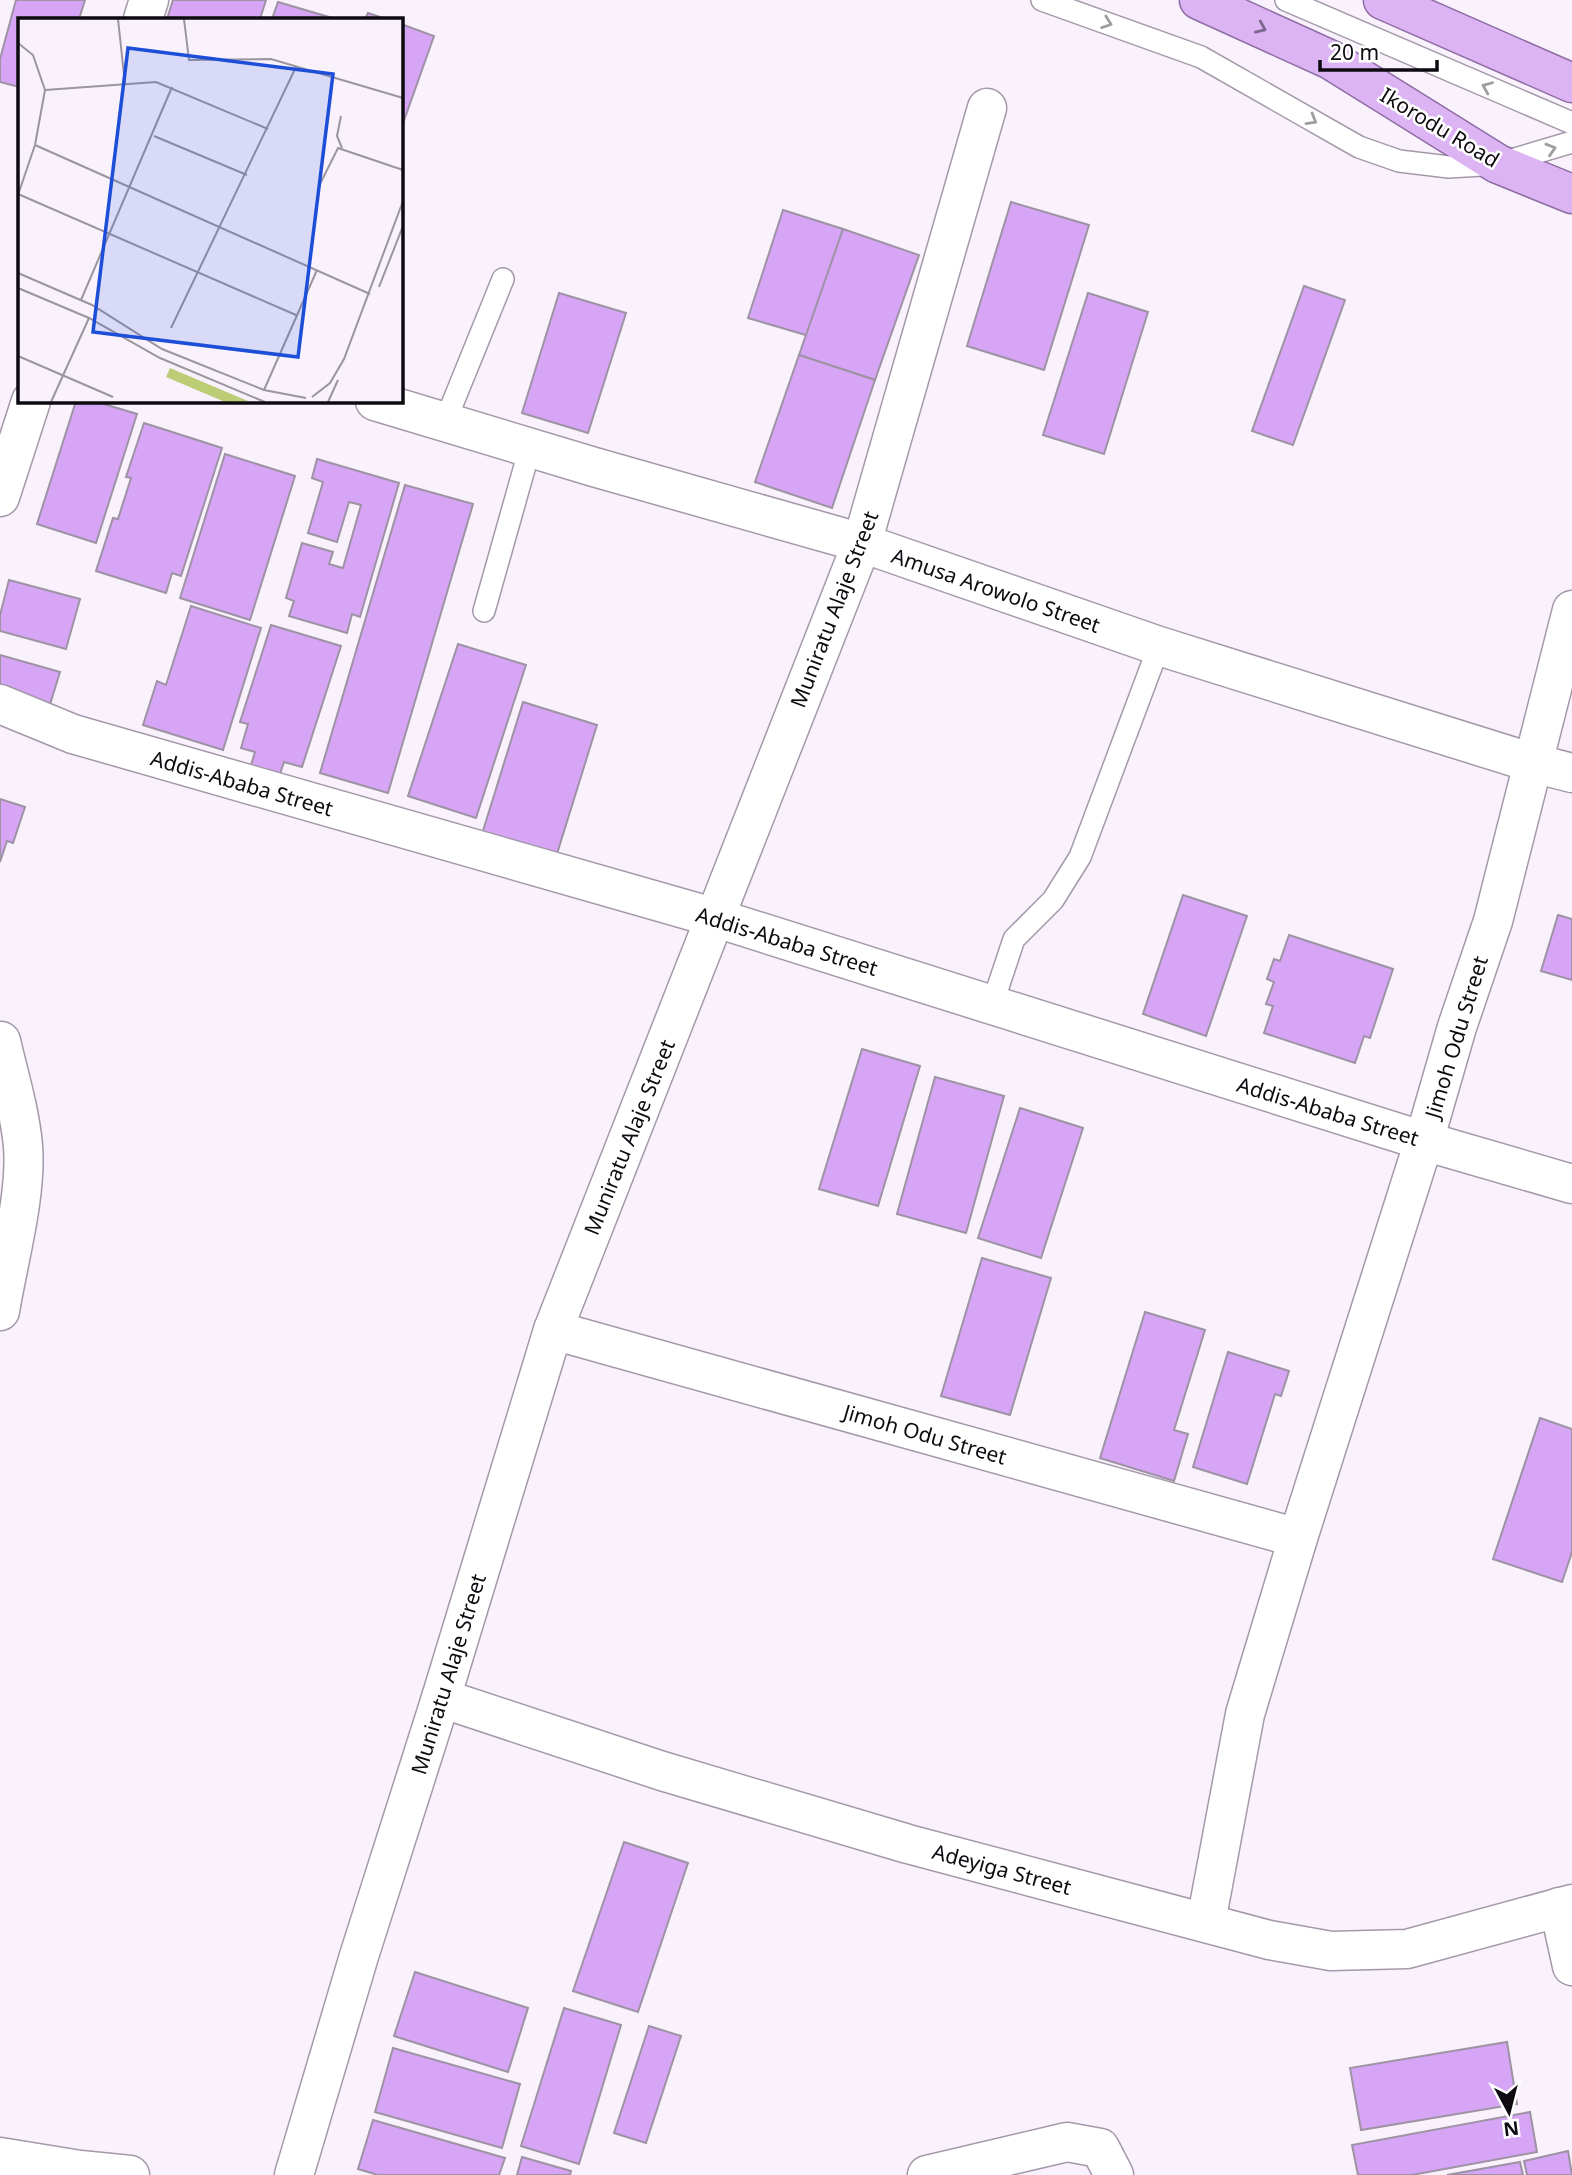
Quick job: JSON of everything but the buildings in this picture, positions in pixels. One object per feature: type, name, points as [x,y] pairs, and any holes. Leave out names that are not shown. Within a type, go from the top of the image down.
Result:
[{"type":"highway","name":"Ikorodu Road","points":[[1199,0],[1331,60],[1498,164],[1572,194]]},
{"type":"highway","points":[[1383,0],[1572,83]]},
{"type":"street","points":[[143,18],[149,0]]},
{"type":"street","name":"Muniratu Alaje Street","points":[[294,2175],[553,1330],[862,543],[987,108]]},
{"type":"street","points":[[0,497],[30,402]]},
{"type":"street","name":"Amusa Arowolo Street","points":[[378,402],[862,543],[1159,646],[1572,773]]},
{"type":"street","name":"Jimoh Odu Street","points":[[1206,1922],[1245,1714],[1297,1538],[1424,1141],[1457,1027],[1493,921],[1572,610]]},
{"type":"street","name":"Addis-Ababa Street","points":[[0,704],[73,734],[716,918],[1424,1141],[1572,1184]]},
{"type":"street","points":[[0,1311],[19,1209],[23,1148],[1,1041]]},
{"type":"street","name":"Jimoh Odu Street","points":[[553,1330],[1297,1538]]},
{"type":"street","name":"Adeyiga Street","points":[[441,1698],[662,1771],[908,1844],[1269,1940],[1331,1951],[1407,1948],[1565,1905]]},
{"type":"street","points":[[1565,1905],[1572,1966]]},
{"type":"street","points":[[928,2175],[1067,2142],[1107,2162]]},
{"type":"street","points":[[0,2157],[130,2175]]},
{"type":"lane","points":[[1042,0],[1201,57],[1359,147],[1399,161],[1449,167],[1498,164],[1572,142]]},
{"type":"lane","points":[[1286,0],[1572,123]]},
{"type":"lane","points":[[445,422],[503,279]]},
{"type":"lane","points":[[484,611],[530,448]]},
{"type":"lane","points":[[992,1005],[1014,939],[1053,900],[1080,857],[1159,646]]}]
